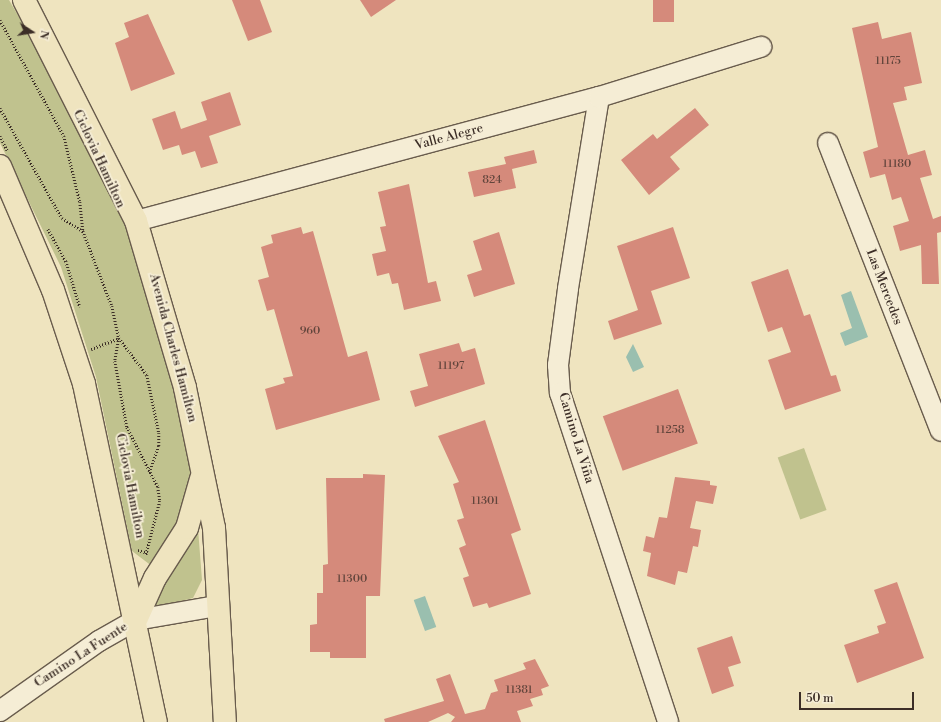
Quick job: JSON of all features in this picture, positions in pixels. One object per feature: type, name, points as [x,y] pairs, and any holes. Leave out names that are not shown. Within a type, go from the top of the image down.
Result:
[{"type":"main road","name":"Avenida Charles Hamilton","points":[[24,0],[136,221],[185,388],[203,464],[214,528],[216,606],[225,722]]},
{"type":"main road","points":[[5,161],[34,240],[88,350],[126,547],[136,620],[156,722]]},
{"type":"main road","points":[[136,620],[148,568],[187,528],[198,499],[203,464]]},
{"type":"main road","points":[[126,547],[148,568]]},
{"type":"street","name":"Valle Alegre","points":[[136,221],[599,97],[761,47]]},
{"type":"street","name":"Camino La Viña","points":[[599,97],[567,296],[558,365],[560,393],[668,722]]},
{"type":"street","name":"Las Mercedes","points":[[828,143],[941,431]]},
{"type":"street","name":"Camino La Fuente","points":[[0,711],[99,640],[136,620],[216,606]]},
{"type":"path","points":[[0,20],[64,136],[80,202],[83,231],[112,306],[118,338],[115,361],[126,427],[158,487],[160,501],[148,568]]},
{"type":"path","points":[[0,108],[62,218],[83,231]]},
{"type":"path","points":[[0,136],[5,161]]},
{"type":"path","points":[[47,226],[66,261],[81,312]]},
{"type":"path","points":[[88,350],[118,338]]},
{"type":"path","points":[[118,338],[146,375],[156,408],[159,446],[150,473]]},
{"type":"path","name":"Ciclovia Hamilton","points":[[126,547],[148,568],[153,552]]},
{"type":"green space","points":[[0,0],[9,0],[100,156],[124,220],[175,391],[194,477],[202,580],[193,598],[157,607],[152,605],[165,576],[132,551],[96,377],[61,267],[0,143]]},
{"type":"green space","points":[[804,448],[827,510],[800,520],[778,458]]},
{"type":"shaded area","points":[[851,291],[868,337],[845,346],[840,333],[852,328],[841,295]]},
{"type":"shaded area","points":[[633,344],[644,367],[633,372],[626,357]]},
{"type":"shaded area","points":[[425,596],[436,627],[425,631],[414,600]]},
{"type":"building","points":[[232,0],[260,0],[272,32],[248,41]]},
{"type":"building","points":[[360,0],[396,0],[371,17]]},
{"type":"building","points":[[653,0],[674,0],[674,22],[653,22]]},
{"type":"building","points":[[148,14],[175,74],[131,91],[115,43],[129,37],[124,23]]},
{"type":"building","points":[[878,22],[882,39],[911,32],[922,83],[904,87],[907,100],[893,103],[908,155],[925,150],[932,175],[920,178],[933,219],[941,216],[941,232],[937,233],[939,284],[922,284],[921,245],[900,251],[893,226],[909,221],[901,197],[892,200],[885,174],[870,178],[863,152],[878,147],[852,28]]},
{"type":"building","points":[[230,92],[241,125],[209,136],[218,163],[201,168],[195,151],[182,155],[179,145],[163,150],[152,119],[175,111],[181,129],[207,120],[201,102]]},
{"type":"building","points":[[695,108],[709,125],[670,157],[680,169],[649,195],[621,160],[653,134],[657,139]]},
{"type":"building","points":[[534,150],[537,163],[512,169],[516,188],[474,197],[468,172],[506,164],[504,157]]},
{"type":"building","points":[[409,184],[428,283],[436,281],[441,301],[404,310],[398,283],[392,284],[389,273],[377,276],[372,254],[386,251],[380,227],[386,226],[378,192]]},
{"type":"building","points":[[301,227],[303,234],[313,231],[348,357],[367,351],[380,400],[276,430],[265,389],[285,383],[283,378],[293,376],[274,309],[267,311],[258,280],[269,277],[261,247],[273,243],[271,235]]},
{"type":"building","points":[[673,227],[690,278],[651,291],[662,324],[614,340],[608,321],[638,310],[617,246]]},
{"type":"building","points":[[499,232],[515,284],[474,297],[467,275],[482,270],[473,241]]},
{"type":"building","points":[[788,269],[804,316],[810,314],[831,376],[836,375],[841,391],[785,410],[768,360],[791,352],[782,327],[768,332],[751,282]]},
{"type":"building","points":[[459,343],[462,352],[475,348],[485,384],[415,407],[410,391],[428,386],[419,354]]},
{"type":"building","points":[[678,389],[698,444],[623,471],[603,416]]},
{"type":"building","points":[[485,420],[521,530],[511,534],[531,594],[489,608],[487,603],[473,607],[463,578],[469,576],[459,548],[466,545],[457,520],[464,518],[453,484],[459,482],[438,436]]},
{"type":"building","points":[[363,474],[385,475],[380,596],[366,596],[366,658],[330,658],[330,652],[310,652],[310,625],[317,624],[317,593],[323,593],[323,565],[328,564],[326,478],[363,478]]},
{"type":"building","points":[[675,477],[710,481],[710,485],[717,486],[713,504],[696,501],[690,528],[701,530],[698,547],[693,546],[687,573],[678,571],[675,585],[647,576],[651,553],[643,551],[646,536],[654,538],[659,517],[667,518]]},
{"type":"building","points":[[897,582],[924,658],[857,683],[844,645],[879,633],[877,626],[886,623],[874,590]]},
{"type":"building","points":[[732,636],[741,663],[728,667],[734,686],[712,694],[697,648]]},
{"type":"building","points":[[535,659],[549,686],[541,689],[543,695],[530,699],[533,706],[517,711],[521,722],[451,722],[455,717],[448,713],[428,722],[385,722],[384,719],[444,701],[436,679],[450,674],[465,714],[485,709],[491,693],[498,691],[494,680],[526,669],[523,663]]}]
